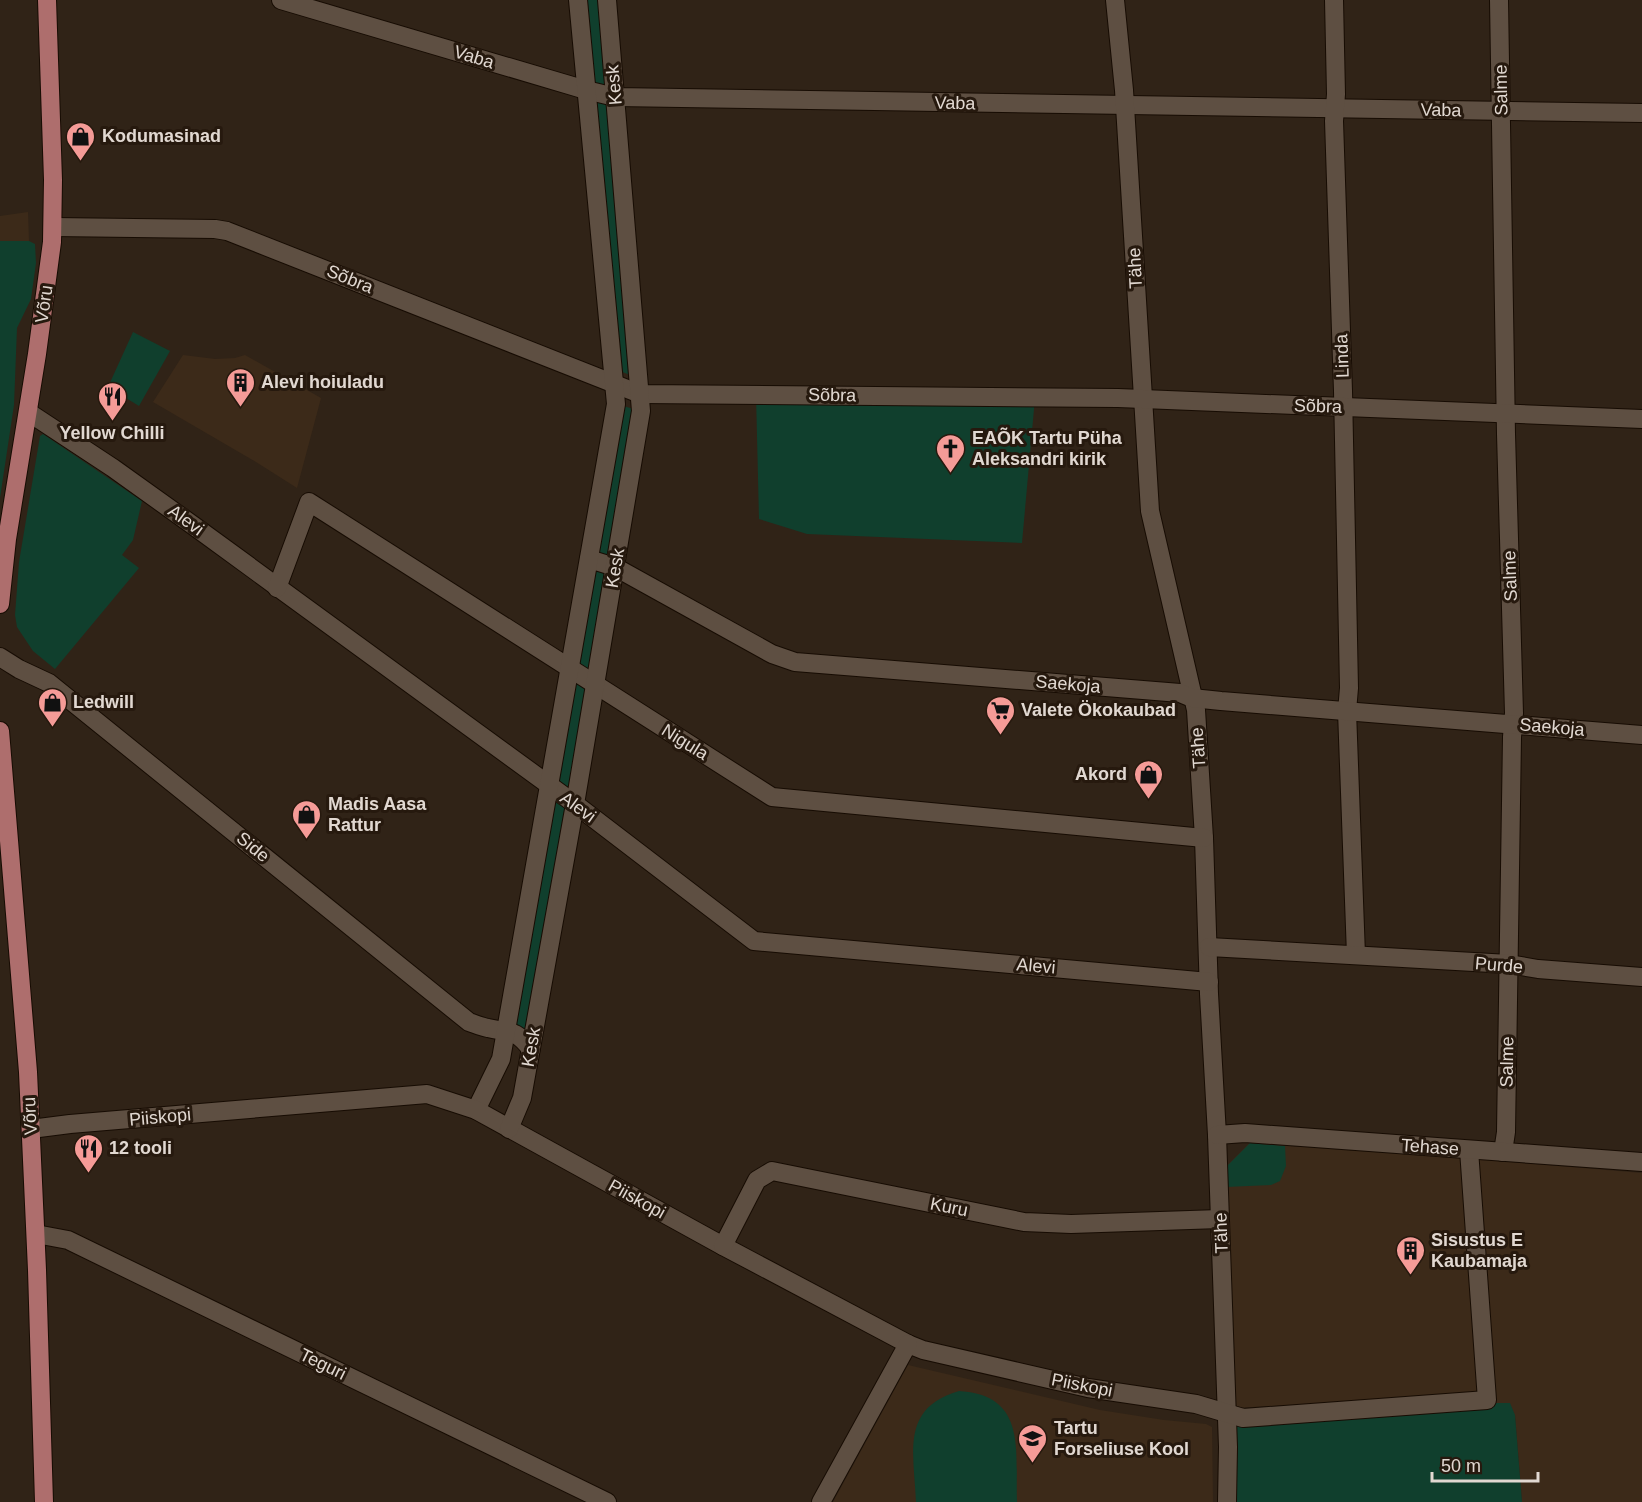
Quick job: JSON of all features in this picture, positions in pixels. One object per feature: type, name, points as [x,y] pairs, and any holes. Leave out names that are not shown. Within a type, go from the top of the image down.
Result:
[{"type":"main road","name":"Võru","points":[[0,604],[7,539],[46,291],[53,227],[54,180],[47,0]]},
{"type":"main road","name":"Võru","points":[[0,731],[28,1072],[36,1234],[44,1502]]},
{"type":"street","name":"Vaba","points":[[281,0],[615,97],[1642,113]]},
{"type":"street","name":"Kesk","points":[[476,1110],[501,1059],[507,1030],[616,404],[578,0]]},
{"type":"street","name":"Kesk","points":[[509,1128],[522,1098],[575,804],[641,411],[607,0]]},
{"type":"street","name":"Tähe","points":[[1115,0],[1125,106],[1150,511],[1196,710],[1217,1135],[1227,1413],[1227,1502]]},
{"type":"street","name":"Linda","points":[[1334,0],[1344,407],[1349,688],[1347,711]]},
{"type":"street","name":"Salme","points":[[1499,0],[1513,724],[1506,1132],[1503,1152]]},
{"type":"street","name":"Sõbra","points":[[53,227],[227,231],[640,394],[1143,399],[1642,419]]},
{"type":"street","name":"Alevi","points":[[28,412],[113,468],[575,804],[754,941],[1209,982]]},
{"type":"street","name":"Nigula","points":[[277,588],[309,502],[772,797],[1204,838]]},
{"type":"street","name":"Saekoja","points":[[589,559],[615,567],[772,654],[795,662],[1180,693],[1192,698],[1642,735]]},
{"type":"street","name":"Side","points":[[0,657],[49,683],[469,1022],[487,1028],[507,1030]]},
{"type":"street","points":[[1347,711],[1356,955]]},
{"type":"street","name":"Purde","points":[[1209,947],[1509,964],[1538,969],[1642,977]]},
{"type":"street","points":[[507,1030],[520,1035],[531,1049]]},
{"type":"street","name":"Piiskopi","points":[[31,1130],[70,1124],[427,1094],[476,1110],[723,1246],[908,1344],[924,1350],[1088,1388],[1196,1404],[1243,1418],[1487,1400],[1469,1150]]},
{"type":"street","name":"Tehase","points":[[1217,1135],[1245,1132],[1642,1162]]},
{"type":"street","name":"Kuru","points":[[723,1246],[757,1180],[772,1171],[1024,1222],[1071,1224],[1220,1219]]},
{"type":"street","name":"Teguri","points":[[36,1234],[69,1240],[607,1502]]},
{"type":"street","points":[[821,1502],[908,1344]]},
{"type":"shaded area","points":[[28,212],[29,241],[0,241],[0,216]]},
{"type":"shaded area","points":[[183,355],[215,359],[245,355],[321,398],[297,488],[153,402]]},
{"type":"shaded area","points":[[1250,1143],[1460,1158],[1480,1395],[1235,1408],[1225,1168]]},
{"type":"shaded area","points":[[1475,1159],[1642,1173],[1642,1502],[1522,1502],[1515,1415],[1494,1403]]},
{"type":"shaded area","name":"Tartu Forseliuse Kool","points":[[908,1365],[1100,1410],[1206,1424],[1212,1427],[1213,1502],[833,1502]]},
{"type":"green space","points":[[578,0],[607,0],[630,375],[620,371]]},
{"type":"green space","points":[[0,241],[29,241],[35,244],[36,263],[31,299],[17,328],[14,405],[0,498]]},
{"type":"green space","points":[[133,332],[170,351],[139,406],[108,387]]},
{"type":"green space","points":[[756,395],[1035,398],[1022,543],[807,534],[759,519]]},
{"type":"green space","points":[[616,404],[641,411],[533,1039],[509,1020]]},
{"type":"green space","points":[[43,434],[142,501],[133,540],[122,555],[139,568],[55,669],[33,651],[17,627],[15,615],[19,562],[40,436]]},
{"type":"green space","points":[[1250,1143],[1285,1146],[1286,1166],[1280,1181],[1271,1185],[1226,1187],[1225,1168]]},
{"type":"green space","points":[[959,1391],[981,1395],[997,1403],[1007,1415],[1013,1429],[1016,1446],[1017,1502],[916,1502],[913,1450],[919,1421],[927,1409],[940,1399]]},
{"type":"green space","points":[[1510,1403],[1515,1415],[1522,1502],[1233,1502],[1231,1423]]},
{"type":"place","name":"Kodumasinad","points":[[81,162]]},
{"type":"place","name":"Alevi hoiuladu","points":[[240,408]]},
{"type":"place","name":"Yellow Chilli","points":[[112,422]]},
{"type":"place","name":"EAÕK Tartu Püha Aleksandri kirik","points":[[951,474]]},
{"type":"place","name":"Ledwill","points":[[52,728]]},
{"type":"place","name":"Valete Ökokaubad","points":[[1000,736]]},
{"type":"place","name":"Akord","points":[[1148,800]]},
{"type":"place","name":"Madis Aasa Rattur","points":[[307,840]]},
{"type":"place","name":"12 tooli","points":[[88,1174]]},
{"type":"place","name":"Sisustus E Kaubamaja","points":[[1410,1276]]},
{"type":"place","name":"Tartu Forseliuse Kool","points":[[1033,1464]]}]
